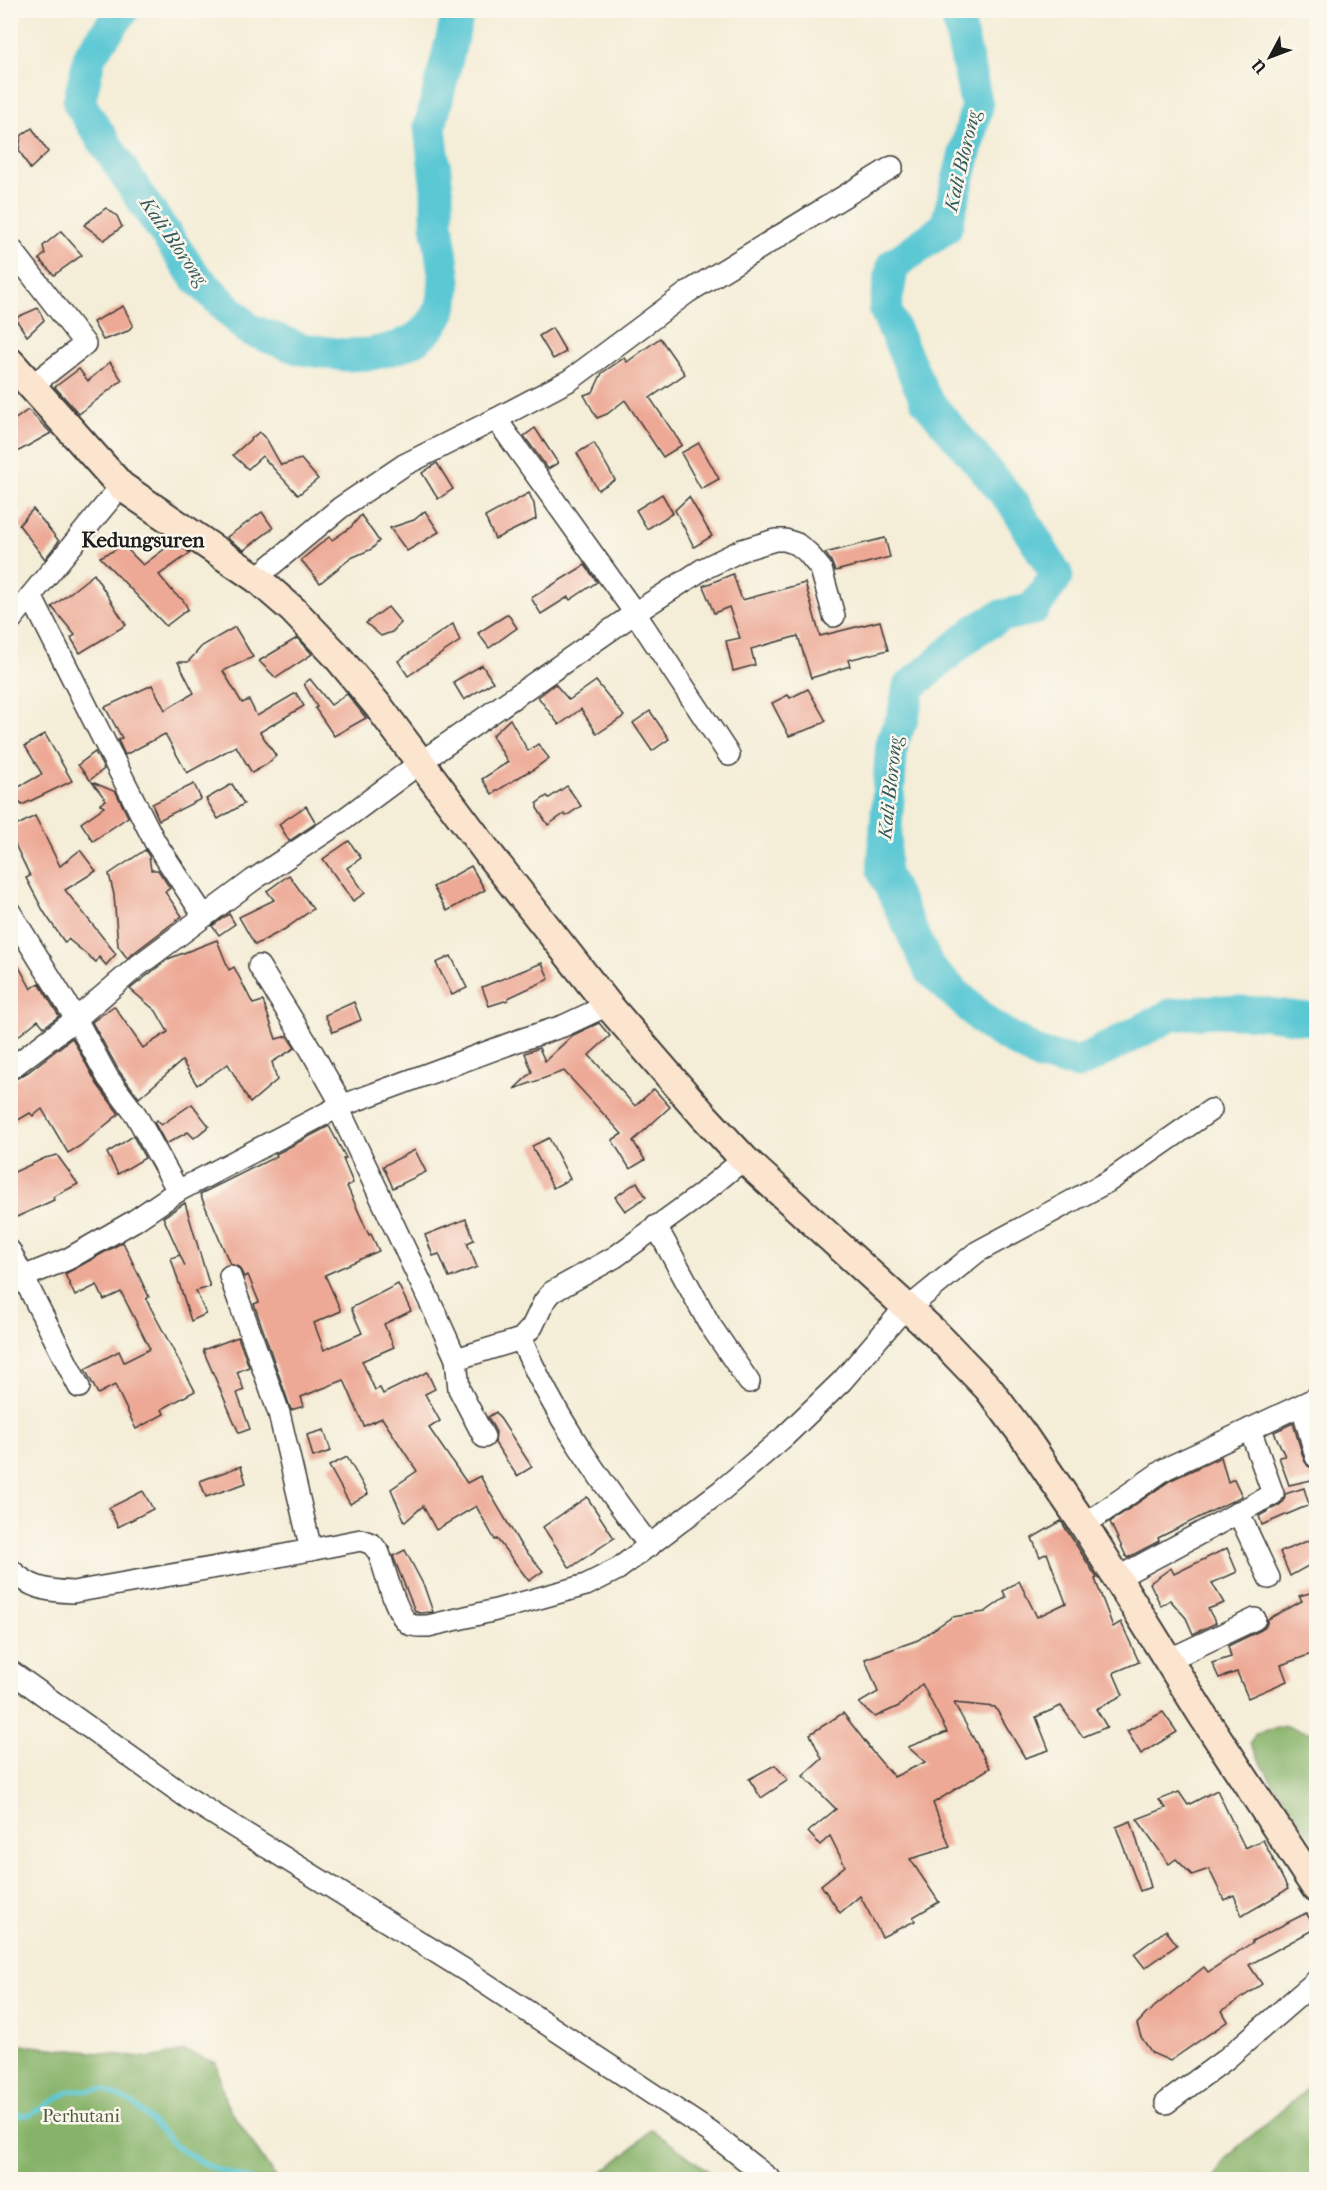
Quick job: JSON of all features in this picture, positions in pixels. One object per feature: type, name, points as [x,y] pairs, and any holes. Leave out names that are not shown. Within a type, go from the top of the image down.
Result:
[{"type":"street","points":[[256,578],[340,508],[394,471],[577,375],[688,292],[892,167]]},
{"type":"street","points":[[10,247],[85,344],[31,386]]},
{"type":"street","points":[[10,362],[121,486],[256,578],[293,610],[336,655],[421,762],[488,853],[665,1072],[744,1159],[937,1335],[988,1388],[1084,1525],[1203,1716],[1317,1887]]},
{"type":"street","points":[[496,418],[635,613],[729,755]]},
{"type":"street","points":[[10,621],[121,486]]},
{"type":"street","points":[[10,1069],[76,1018],[135,968],[253,880],[354,812],[421,762],[635,613],[703,569],[742,550],[775,540],[797,544],[821,569],[834,616]]},
{"type":"street","points":[[30,596],[156,842],[204,916]]},
{"type":"street","points":[[10,912],[76,1018],[102,1068],[132,1108],[178,1191]]},
{"type":"street","points":[[259,966],[321,1066],[456,1359],[459,1389],[484,1437]]},
{"type":"street","points":[[23,1277],[68,1259],[134,1221],[178,1191],[340,1106],[563,1026],[609,1005]]},
{"type":"street","points":[[10,1569],[41,1590],[73,1592],[362,1540],[372,1544],[379,1553],[402,1616],[410,1624],[417,1626],[428,1626],[496,1610],[586,1585],[618,1569],[722,1490],[795,1427],[842,1380],[884,1330],[907,1308],[976,1252],[1109,1181],[1211,1110]]},
{"type":"street","points":[[456,1359],[521,1339],[532,1327],[544,1302],[552,1292],[615,1257],[744,1159]]},
{"type":"street","points":[[657,1226],[710,1325],[749,1382]]},
{"type":"street","points":[[10,1251],[79,1387]]},
{"type":"street","points":[[230,1276],[279,1413],[312,1550]]},
{"type":"street","points":[[521,1339],[596,1473],[650,1546]]},
{"type":"street","points":[[1084,1525],[1165,1469],[1309,1402],[1317,1457]]},
{"type":"street","points":[[1118,1578],[1273,1494],[1250,1429]]},
{"type":"street","points":[[1238,1512],[1269,1578]]},
{"type":"street","points":[[1168,1660],[1255,1619]]},
{"type":"street","points":[[10,1671],[188,1798],[468,1972],[710,2132],[771,2180]]},
{"type":"street","points":[[1166,2103],[1226,2059],[1317,1981]]},
{"type":"green space","points":[[1285,1726],[1316,1734],[1316,1844],[1270,1778],[1250,1744],[1256,1733]]},
{"type":"green space","name":"Perhutani","points":[[11,2044],[151,2058],[184,2051],[216,2063],[226,2103],[276,2179],[11,2179]]},
{"type":"green space","points":[[1316,2082],[1316,2179],[1214,2179],[1226,2157]]},
{"type":"green space","points":[[651,2129],[719,2179],[592,2179],[628,2152]]},
{"type":"building","points":[[32,128],[48,152],[30,169],[19,150],[21,136]]},
{"type":"building","points":[[106,208],[117,216],[122,227],[104,240],[84,225]]},
{"type":"building","points":[[61,231],[82,255],[54,275],[39,259],[45,254],[43,246]]},
{"type":"building","points":[[123,306],[133,325],[128,331],[103,340],[93,322]]},
{"type":"building","points":[[38,308],[44,320],[27,336],[15,318]]},
{"type":"building","points":[[552,328],[566,352],[553,359],[539,336]]},
{"type":"building","points":[[660,338],[685,374],[650,398],[682,445],[663,457],[625,400],[607,414],[597,418],[584,395],[593,392],[602,373],[624,358],[627,362]]},
{"type":"building","points":[[110,362],[122,380],[79,414],[55,387],[79,369],[88,381]]},
{"type":"building","points":[[28,410],[51,433],[17,452],[10,445],[10,423]]},
{"type":"building","points":[[535,428],[558,463],[548,469],[524,436]]},
{"type":"building","points":[[259,432],[267,440],[281,465],[301,459],[318,479],[298,495],[262,456],[248,469],[233,455]]},
{"type":"building","points":[[594,443],[615,480],[598,490],[577,453]]},
{"type":"building","points":[[699,443],[719,479],[701,489],[681,453]]},
{"type":"building","points":[[437,463],[453,489],[438,499],[422,473]]},
{"type":"building","points":[[529,493],[534,504],[536,519],[495,539],[485,517]]},
{"type":"building","points":[[662,494],[673,513],[647,529],[636,510]]},
{"type":"building","points":[[689,497],[712,536],[694,547],[675,510]]},
{"type":"building","points":[[33,509],[59,541],[45,559],[19,525]]},
{"type":"building","points":[[425,511],[439,532],[407,551],[390,528],[414,520]]},
{"type":"building","points":[[262,512],[273,528],[244,550],[228,539],[227,537]]},
{"type":"building","points":[[361,515],[379,541],[372,549],[351,558],[320,583],[301,560],[329,537],[332,540],[351,527]]},
{"type":"building","points":[[885,538],[890,557],[835,571],[825,553]]},
{"type":"building","points":[[118,540],[143,565],[174,542],[190,553],[159,575],[183,600],[188,609],[166,626],[100,557],[115,550]]},
{"type":"building","points":[[585,565],[597,582],[570,600],[568,597],[541,614],[531,598]]},
{"type":"building","points":[[94,574],[126,625],[80,653],[71,638],[75,635],[52,607]]},
{"type":"building","points":[[733,574],[742,600],[805,583],[820,636],[880,621],[888,650],[848,660],[850,666],[811,678],[798,636],[751,649],[755,665],[733,671],[726,641],[740,638],[729,607],[714,613],[703,586]]},
{"type":"building","points":[[388,607],[401,623],[392,632],[381,636],[366,623]]},
{"type":"building","points":[[508,614],[517,628],[489,648],[478,633]]},
{"type":"building","points":[[453,624],[460,641],[408,676],[398,661]]},
{"type":"building","points":[[235,627],[253,657],[223,671],[242,703],[249,700],[257,716],[296,693],[304,706],[260,732],[276,756],[252,773],[236,746],[187,773],[165,734],[125,755],[118,740],[122,738],[105,707],[152,685],[165,710],[194,693],[178,662],[188,662],[202,646]]},
{"type":"building","points":[[297,638],[312,654],[276,678],[259,661]]},
{"type":"building","points":[[482,665],[493,682],[464,700],[453,682]]},
{"type":"building","points":[[310,679],[331,705],[347,694],[366,718],[334,736],[315,708],[317,707],[304,684]]},
{"type":"building","points":[[596,681],[624,716],[597,734],[581,709],[559,725],[538,697],[555,684],[569,700]]},
{"type":"building","points":[[808,689],[826,721],[789,736],[772,703],[788,695],[790,698]]},
{"type":"building","points":[[650,711],[669,739],[652,751],[633,723]]},
{"type":"building","points":[[510,719],[528,751],[538,744],[549,758],[492,794],[482,779],[508,762],[492,736]]},
{"type":"building","points":[[45,734],[72,781],[22,805],[10,792],[42,774],[25,746]]},
{"type":"building","points":[[95,752],[104,769],[90,780],[78,765]]},
{"type":"building","points":[[92,782],[116,792],[128,817],[93,841],[81,823],[104,807],[100,804],[106,800]]},
{"type":"building","points":[[194,784],[201,799],[159,820],[152,804]]},
{"type":"building","points":[[232,784],[244,804],[218,819],[206,799]]},
{"type":"building","points":[[567,786],[581,806],[548,825],[537,808],[537,803]]},
{"type":"building","points":[[306,806],[316,823],[289,841],[279,824]]},
{"type":"building","points":[[35,816],[60,866],[80,850],[96,871],[65,890],[116,954],[106,965],[99,957],[96,962],[68,939],[65,943],[44,912],[26,878],[30,876],[10,834],[10,829]]},
{"type":"building","points":[[349,841],[361,858],[347,868],[365,893],[353,901],[323,859]]},
{"type":"building","points":[[145,850],[149,856],[151,870],[158,870],[170,888],[165,892],[182,916],[127,958],[118,946],[114,895],[109,874]]},
{"type":"building","points":[[471,866],[485,890],[447,911],[433,887]]},
{"type":"building","points":[[289,875],[313,909],[285,929],[255,945],[239,917],[274,900],[267,891]]},
{"type":"building","points":[[229,914],[235,924],[219,935],[212,926]]},
{"type":"building","points":[[217,940],[229,970],[234,967],[253,1004],[263,1001],[276,1039],[287,1036],[295,1048],[272,1062],[277,1080],[250,1103],[228,1064],[197,1085],[182,1061],[139,1098],[119,1071],[92,1022],[114,1006],[143,1048],[168,1032],[156,1011],[130,989],[168,959]]},
{"type":"building","points":[[10,950],[31,989],[39,983],[59,1016],[44,1027],[38,1020],[10,1043]]},
{"type":"building","points":[[451,956],[467,988],[452,995],[436,963]]},
{"type":"building","points":[[542,963],[549,979],[508,1000],[489,1006],[482,987]]},
{"type":"building","points":[[354,1002],[361,1020],[333,1032],[325,1015]]},
{"type":"building","points":[[599,1023],[610,1036],[589,1055],[635,1106],[654,1089],[670,1107],[633,1141],[645,1160],[630,1169],[612,1140],[622,1134],[564,1071],[514,1089],[532,1072],[525,1053],[539,1048],[545,1061],[573,1035]]},
{"type":"building","points":[[72,1038],[97,1084],[119,1114],[68,1153],[42,1109],[33,1116],[30,1113],[10,1125],[10,1082],[28,1072]]},
{"type":"building","points":[[192,1104],[209,1126],[194,1138],[188,1132],[166,1144],[154,1122],[157,1120],[161,1125]]},
{"type":"building","points":[[329,1126],[346,1158],[343,1159],[353,1183],[347,1186],[369,1235],[371,1234],[379,1251],[325,1275],[341,1311],[314,1323],[324,1350],[362,1333],[351,1308],[398,1284],[411,1311],[384,1324],[394,1347],[362,1361],[375,1390],[380,1388],[383,1394],[427,1372],[435,1389],[425,1394],[440,1421],[429,1428],[467,1483],[480,1476],[520,1544],[543,1571],[529,1581],[497,1539],[495,1540],[476,1506],[436,1530],[423,1506],[405,1522],[391,1489],[417,1471],[382,1418],[364,1426],[344,1380],[301,1397],[304,1406],[291,1410],[254,1304],[259,1302],[248,1275],[244,1277],[239,1267],[230,1264],[200,1194],[277,1156],[276,1154]]},
{"type":"building","points":[[133,1136],[145,1158],[118,1174],[107,1153]]},
{"type":"building","points":[[549,1138],[570,1179],[553,1188],[532,1146]]},
{"type":"building","points":[[415,1150],[426,1172],[393,1188],[383,1166]]},
{"type":"building","points":[[57,1155],[78,1184],[53,1197],[54,1200],[10,1220],[10,1174]]},
{"type":"building","points":[[637,1182],[646,1197],[625,1211],[615,1197]]},
{"type":"building","points":[[185,1203],[210,1287],[196,1291],[206,1314],[191,1321],[171,1258],[180,1255],[185,1266],[163,1217]]},
{"type":"building","points":[[466,1219],[474,1240],[467,1243],[477,1267],[449,1278],[439,1254],[433,1256],[425,1235]]},
{"type":"building","points":[[123,1242],[149,1297],[146,1299],[195,1391],[162,1409],[164,1414],[136,1429],[115,1385],[98,1394],[85,1369],[119,1351],[124,1362],[150,1349],[121,1292],[104,1300],[97,1285],[75,1296],[65,1274]]},
{"type":"building","points":[[238,1337],[249,1367],[237,1372],[244,1390],[237,1393],[250,1429],[239,1433],[203,1350]]},
{"type":"building","points":[[496,1412],[532,1467],[517,1476],[495,1443],[496,1432],[488,1417]]},
{"type":"building","points":[[1293,1423],[1304,1460],[1314,1469],[1316,1479],[1289,1485],[1279,1457],[1285,1456],[1274,1432]]},
{"type":"building","points":[[324,1430],[331,1451],[313,1457],[307,1435]]},
{"type":"building","points":[[347,1457],[368,1494],[350,1504],[329,1466]]},
{"type":"building","points":[[1221,1457],[1228,1482],[1234,1479],[1242,1496],[1158,1538],[1159,1541],[1127,1558],[1110,1522],[1171,1480]]},
{"type":"building","points":[[241,1466],[246,1483],[206,1497],[200,1481]]},
{"type":"building","points":[[1304,1488],[1309,1505],[1262,1525],[1259,1516],[1284,1501],[1285,1494]]},
{"type":"building","points":[[143,1491],[153,1509],[118,1527],[109,1508]]},
{"type":"building","points":[[587,1497],[614,1538],[570,1568],[543,1527]]},
{"type":"building","points":[[1061,1521],[1097,1578],[1095,1579],[1113,1627],[1121,1622],[1139,1662],[1115,1672],[1123,1695],[1096,1709],[1107,1727],[1083,1737],[1061,1706],[1036,1717],[1049,1750],[1025,1758],[995,1707],[954,1703],[990,1768],[933,1803],[950,1847],[910,1859],[939,1902],[913,1917],[915,1921],[882,1937],[860,1896],[840,1913],[821,1885],[845,1866],[830,1836],[820,1845],[808,1832],[836,1809],[803,1776],[822,1759],[810,1734],[843,1713],[894,1777],[925,1762],[908,1747],[947,1732],[922,1684],[899,1706],[875,1717],[859,1703],[878,1692],[865,1659],[918,1640],[952,1617],[985,1612],[1006,1597],[1003,1591],[1019,1581],[1037,1617],[1066,1603],[1047,1553],[1040,1557],[1032,1538]]},
{"type":"building","points":[[1310,1540],[1317,1561],[1290,1576],[1280,1552]]},
{"type":"building","points":[[1227,1548],[1237,1572],[1212,1583],[1224,1603],[1208,1609],[1216,1623],[1193,1634],[1186,1618],[1170,1600],[1161,1606],[1150,1583],[1171,1568],[1174,1574]]},
{"type":"building","points":[[405,1550],[424,1586],[433,1612],[415,1611],[393,1556]]},
{"type":"building","points":[[1317,1591],[1317,1652],[1281,1665],[1287,1681],[1248,1698],[1237,1672],[1219,1678],[1212,1663],[1231,1657],[1228,1646],[1261,1630],[1266,1626],[1268,1619],[1302,1601],[1299,1596]]},
{"type":"building","points":[[1163,1712],[1177,1732],[1141,1754],[1127,1731]]},
{"type":"building","points":[[775,1765],[788,1780],[761,1798],[749,1779]]},
{"type":"building","points":[[1217,1790],[1245,1848],[1263,1840],[1288,1889],[1242,1916],[1234,1895],[1224,1900],[1209,1869],[1192,1875],[1176,1859],[1169,1864],[1137,1819],[1166,1808],[1159,1800],[1179,1792],[1188,1805]]},
{"type":"building","points":[[1131,1821],[1151,1887],[1140,1891],[1116,1827]]},
{"type":"building","points":[[1306,1913],[1316,1928],[1249,1965],[1262,1984],[1222,2011],[1228,2021],[1170,2061],[1152,2053],[1141,2037],[1137,2024],[1148,2012],[1204,1967],[1208,1972],[1252,1941]]},
{"type":"building","points":[[1166,1930],[1177,1945],[1145,1968],[1134,1954]]},
{"type":"waterway","name":"Kali Blorong","points":[[123,10],[90,55],[79,103],[193,274],[248,329],[301,349],[344,355],[371,354],[399,347],[414,340],[426,331],[437,317],[443,301],[445,280],[437,224],[437,190],[430,127],[459,10]]},
{"type":"waterway","name":"Kali Blorong","points":[[956,10],[977,106],[946,227],[893,265],[885,309],[926,400],[1014,504],[1057,576],[1033,609],[1001,616],[976,630],[909,687],[903,717],[892,741],[883,871],[930,970],[989,1025],[1040,1055],[1079,1063],[1171,1015],[1215,1011],[1261,1013],[1316,1020]]},
{"type":"waterway","points":[[10,2115],[30,2115],[70,2091],[103,2089],[134,2104],[177,2147],[210,2167],[251,2180]]},
{"type":"district","name":"Kedungsuren","points":[[143,540]]}]
